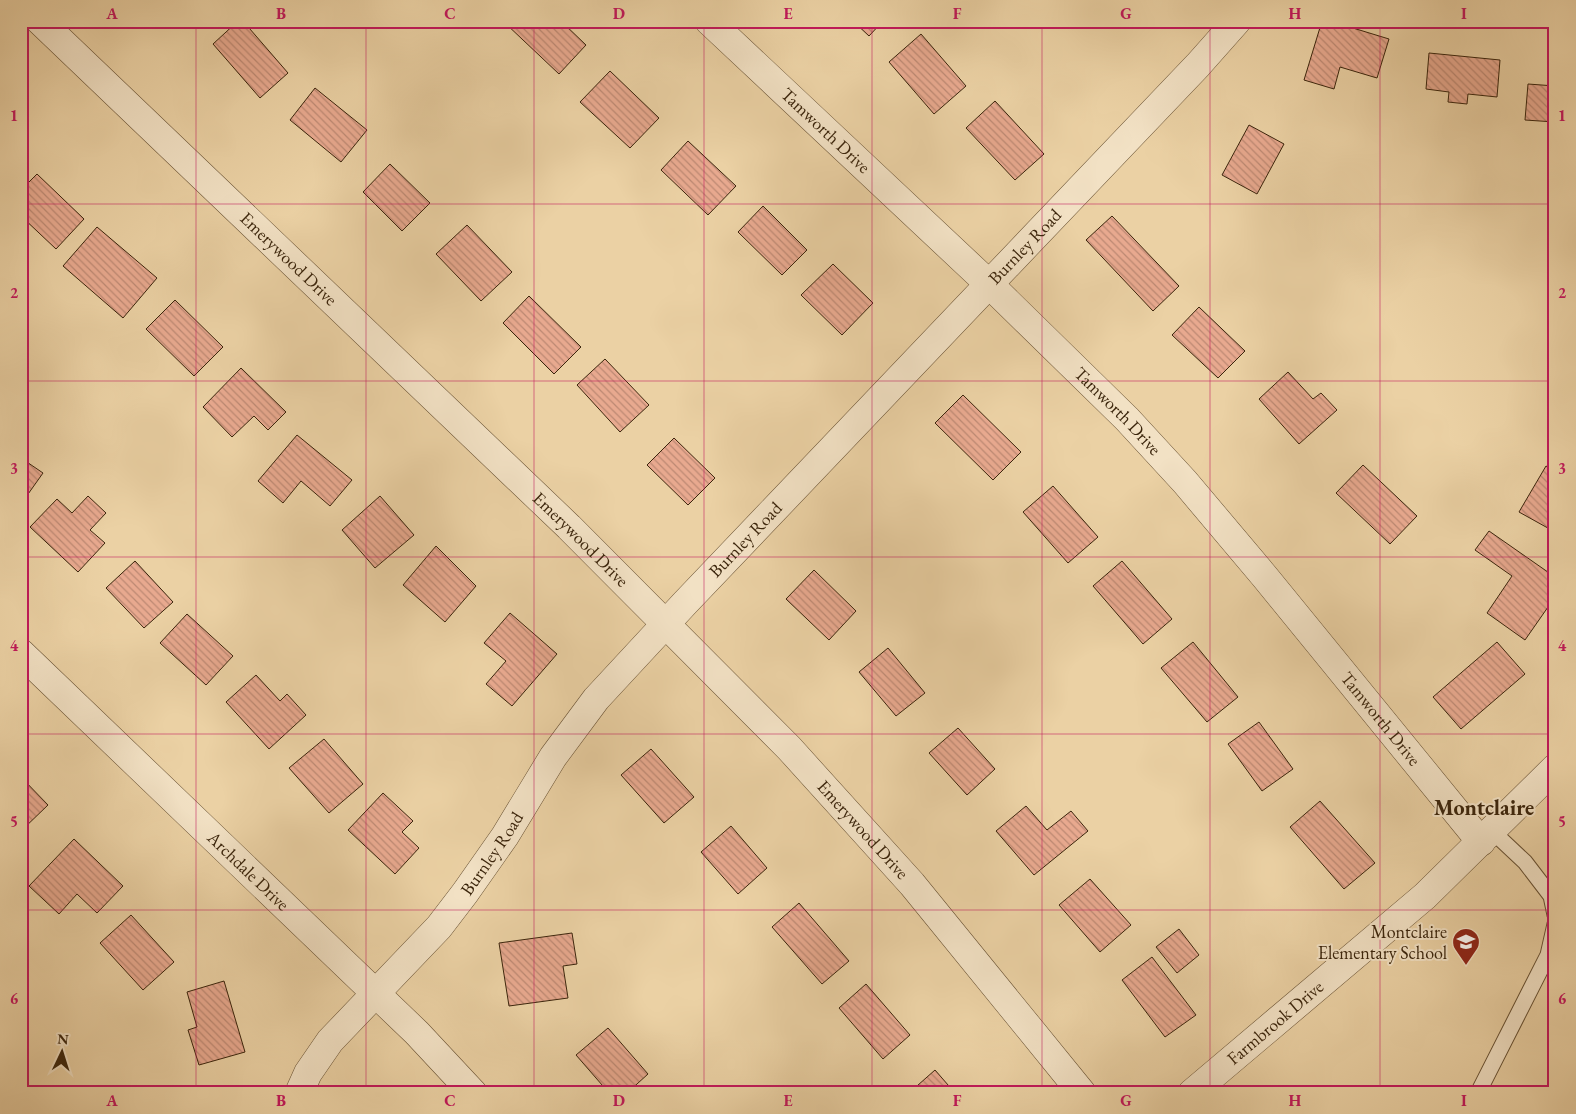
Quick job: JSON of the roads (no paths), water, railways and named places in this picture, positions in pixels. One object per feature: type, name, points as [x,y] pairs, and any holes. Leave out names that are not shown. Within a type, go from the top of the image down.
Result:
[{"type":"street","name":"Emerywood Drive","points":[[40,21],[555,514],[789,748],[912,884],[1082,1093]]},
{"type":"street","name":"Tamworth Drive","points":[[709,21],[989,284],[1108,400],[1185,482],[1486,837]]},
{"type":"street","name":"Burnley Road","points":[[299,1093],[308,1073],[330,1041],[439,927],[460,900],[505,836],[558,749],[596,699],[666,623],[1198,65],[1237,21]]},
{"type":"street","name":"Archdale Drive","points":[[21,653],[376,993],[417,1033],[473,1093]]},
{"type":"street","name":"Farmbrook Drive","points":[[1192,1093],[1425,896],[1555,768]]},
{"type":"lane","points":[[1486,837],[1525,862],[1551,896],[1555,915]]},
{"type":"lane","points":[[1478,1093],[1548,955],[1555,924]]},
{"type":"place","name":"Montclaire Elementary School","points":[[1466,966]]},
{"type":"district","name":"Montclaire","points":[[1484,807]]}]
